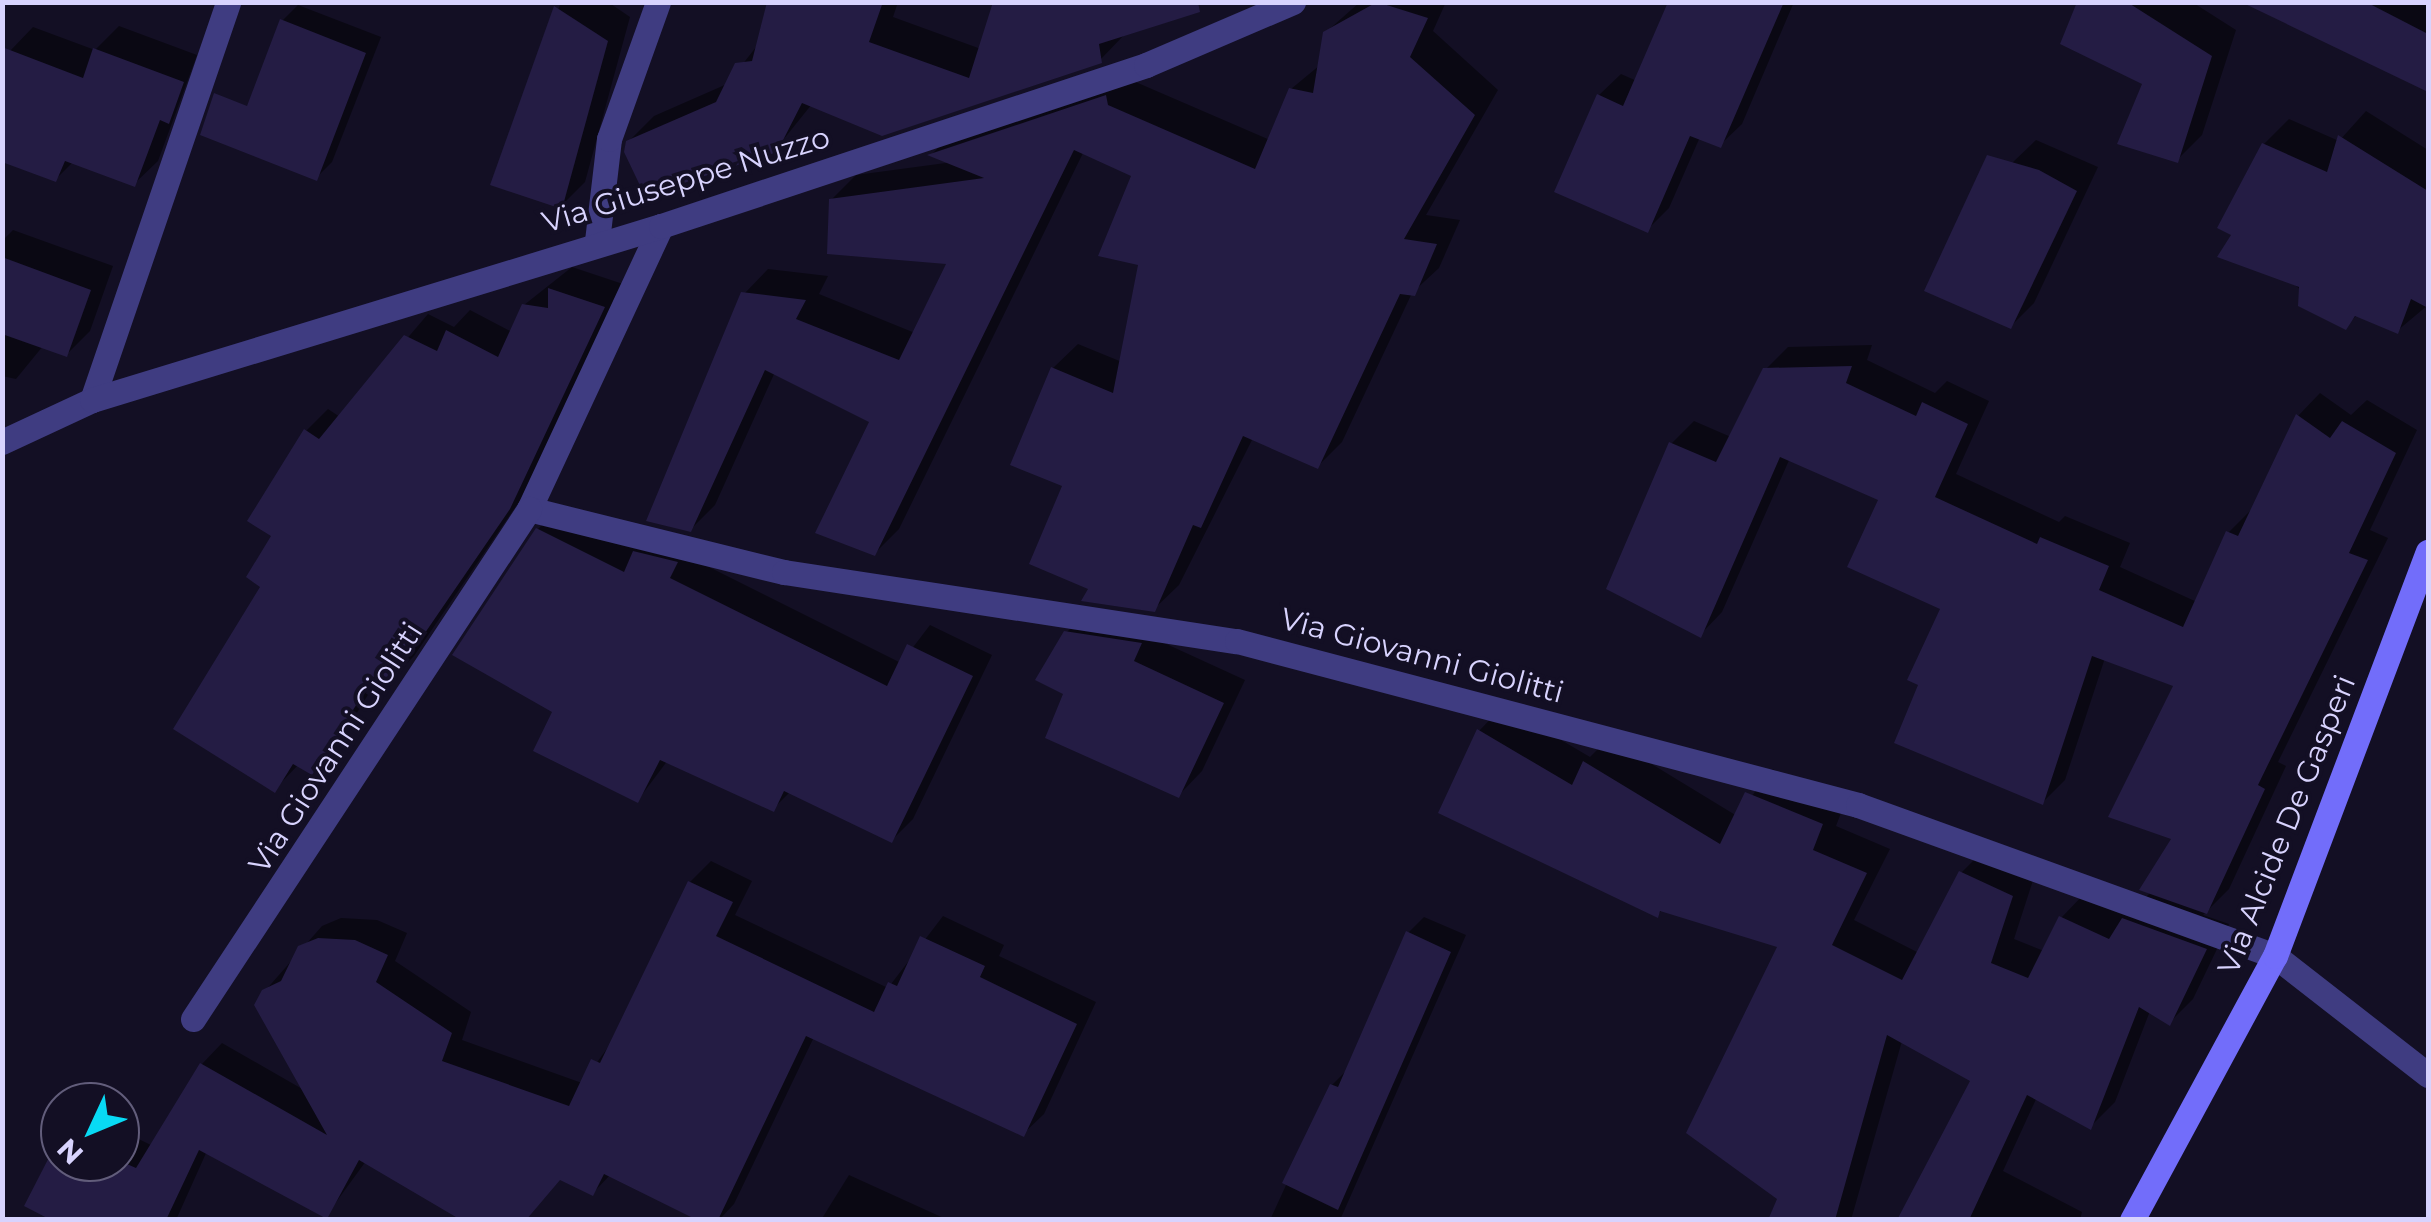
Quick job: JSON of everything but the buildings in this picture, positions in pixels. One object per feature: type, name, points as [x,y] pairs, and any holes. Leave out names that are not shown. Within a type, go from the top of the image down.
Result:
[{"type":"main road","name":"Via Alcide De Gasperi","points":[[2132,1220],[2276,956],[2428,552]]},
{"type":"street","points":[[92,400],[228,2]]},
{"type":"street","points":[[597,242],[609,139],[658,2]]},
{"type":"street","name":"Via Giuseppe Nuzzo","points":[[2,442],[92,400],[597,242],[661,226],[1146,64],[1292,2]]},
{"type":"street","name":"Via Giovanni Giolitti","points":[[193,1019],[374,754],[529,510],[661,226]]},
{"type":"street","name":"Via Giovanni Giolitti","points":[[529,510],[784,572],[888,583],[1256,646],[1858,804],[2276,956],[2428,1074]]}]
